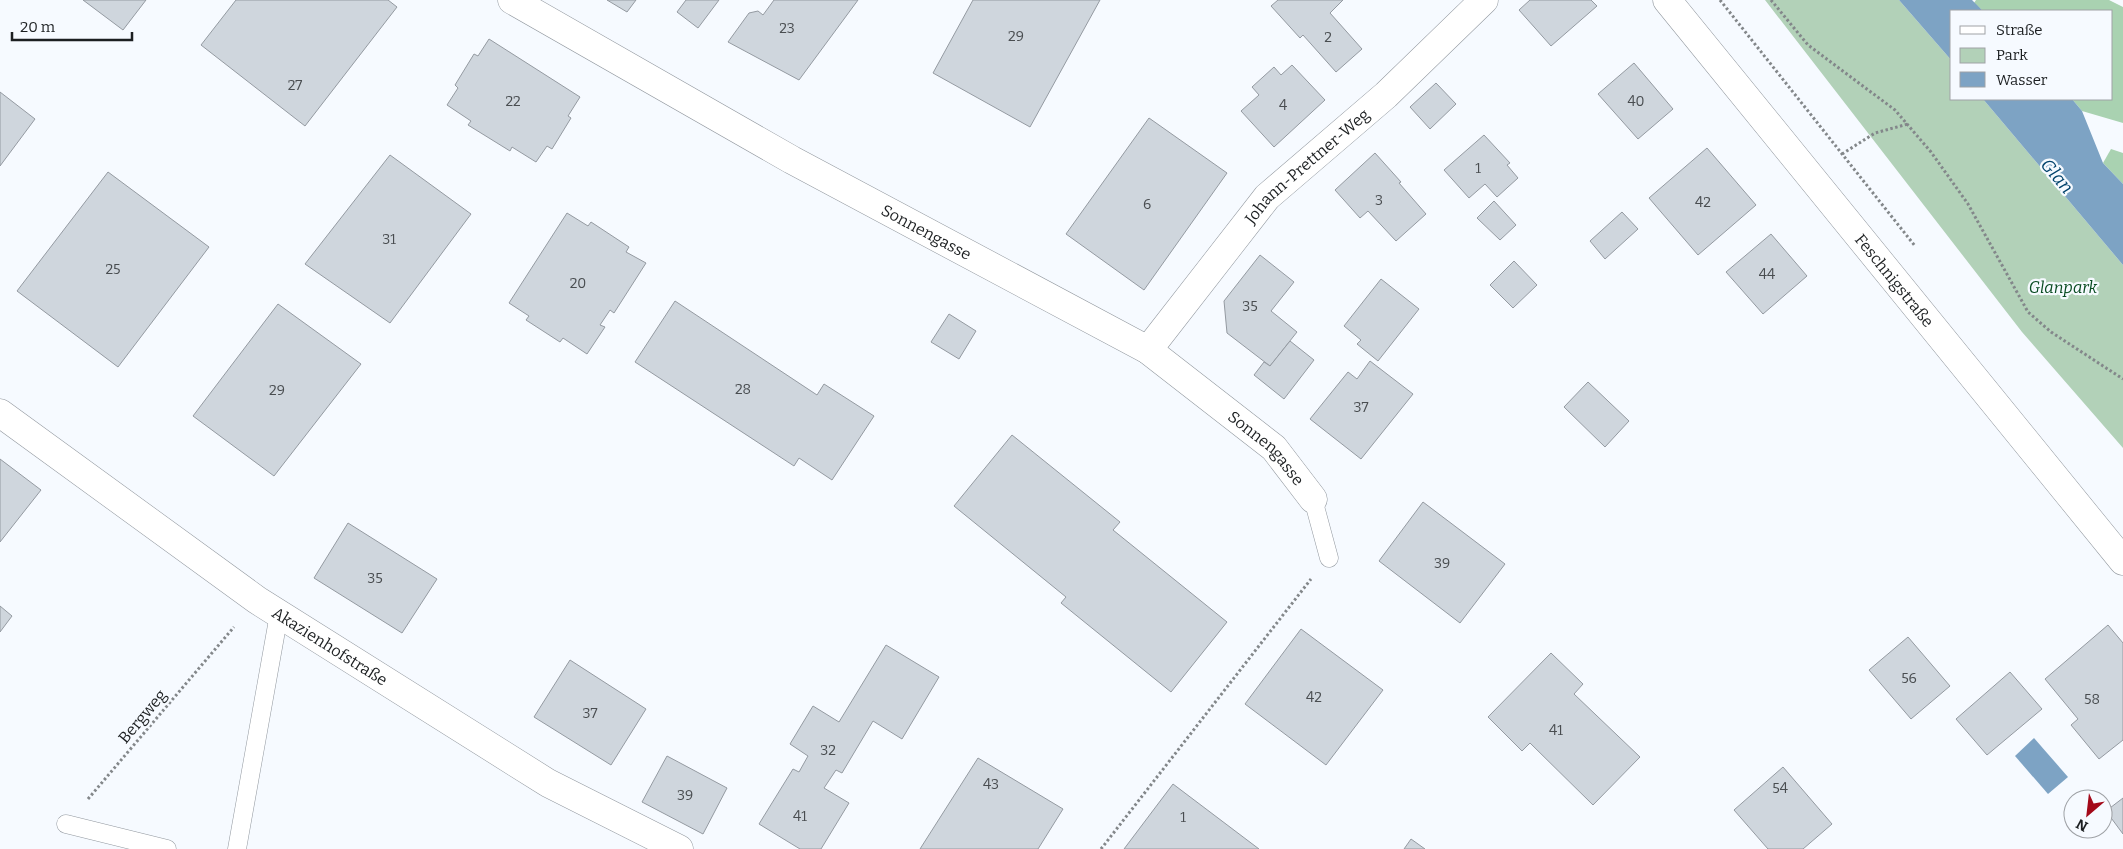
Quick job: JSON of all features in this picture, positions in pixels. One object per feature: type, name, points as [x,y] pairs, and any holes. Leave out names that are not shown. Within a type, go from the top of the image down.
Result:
[{"type":"street","name":"Sonnengasse","points":[[512,0],[792,160],[1148,350],[1274,448],[1313,500]]},
{"type":"street","name":"Johann-Prettner-Weg","points":[[1148,350],[1266,197],[1386,95],[1484,0]]},
{"type":"street","name":"Feschnigstraße","points":[[1667,0],[2123,562]]},
{"type":"street","name":"Akazienhofstraße","points":[[0,413],[268,607],[548,783],[679,849]]},
{"type":"lane","points":[[1313,500],[1329,558]]},
{"type":"lane","points":[[237,849],[268,607]]},
{"type":"lane","points":[[66,824],[167,849]]},
{"type":"path","points":[[1771,0],[1808,45],[1895,110],[1908,124],[1931,152],[1968,204],[2028,312],[2051,332],[2123,379]]},
{"type":"path","points":[[1842,154],[1874,133],[1908,124]]},
{"type":"path","points":[[1101,849],[1218,697],[1329,558]]},
{"type":"path","name":"Bergweg","points":[[66,824],[268,607]]},
{"type":"green space","name":"Glanpark","points":[[1765,0],[1899,0],[1950,59],[1950,100],[1984,100],[2123,265],[2123,448],[2022,332]]},
{"type":"green space","points":[[1976,0],[2109,0],[2123,7],[2123,123],[2082,111],[2073,100],[2113,100],[2113,10],[1982,10],[1974,3]]},
{"type":"green space","points":[[2111,149],[2123,153],[2123,184],[2103,163]]},
{"type":"water","points":[[1899,0],[1972,0],[1982,10],[1950,10],[1950,59]]},
{"type":"water","name":"Glan","points":[[1984,100],[2073,100],[2082,111],[2103,163],[2123,184],[2123,265]]},
{"type":"water","points":[[2034,738],[2068,777],[2048,794],[2015,756]]},
{"type":"building","points":[[83,0],[146,0],[123,30]]},
{"type":"building","points":[[236,0],[388,0],[397,7],[305,126],[201,45]]},
{"type":"building","points":[[607,0],[636,0],[627,12]]},
{"type":"building","points":[[686,0],[719,0],[698,28],[677,12]]},
{"type":"building","points":[[774,0],[858,0],[799,80],[728,42],[749,13],[758,11],[763,15]]},
{"type":"building","points":[[973,0],[1100,0],[1030,127],[933,73]]},
{"type":"building","points":[[1278,0],[1343,0],[1330,13],[1362,49],[1336,72],[1303,35],[1300,38],[1271,6]]},
{"type":"building","points":[[1530,0],[1591,0],[1597,6],[1551,46],[1519,10]]},
{"type":"building","points":[[489,39],[580,97],[568,116],[571,118],[552,149],[547,146],[536,162],[512,147],[510,151],[468,125],[471,121],[447,105],[458,88],[455,85],[474,54],[478,56]]},
{"type":"building","points":[[1634,63],[1673,109],[1638,139],[1598,94]]},
{"type":"building","points":[[1292,65],[1325,100],[1274,147],[1241,111],[1259,95],[1252,87],[1274,67],[1281,75]]},
{"type":"building","points":[[1436,83],[1456,104],[1430,129],[1410,107]]},
{"type":"building","points":[[0,92],[35,119],[0,166]]},
{"type":"building","points":[[1149,118],[1227,173],[1144,290],[1066,234]]},
{"type":"building","points":[[1484,135],[1510,163],[1507,165],[1518,178],[1497,197],[1485,184],[1469,198],[1444,170]]},
{"type":"building","points":[[1707,148],[1756,205],[1698,255],[1649,198]]},
{"type":"building","points":[[1375,153],[1426,214],[1396,241],[1368,211],[1360,218],[1335,190]]},
{"type":"building","points":[[390,155],[471,214],[390,323],[305,264]]},
{"type":"building","points":[[108,172],[209,247],[118,367],[17,291]]},
{"type":"building","points":[[1494,201],[1516,225],[1500,240],[1477,218]]},
{"type":"building","points":[[1622,212],[1638,229],[1605,259],[1590,241]]},
{"type":"building","points":[[567,213],[588,226],[591,222],[629,247],[626,252],[646,263],[614,313],[610,310],[600,325],[605,327],[587,354],[563,338],[560,342],[526,320],[529,316],[509,303]]},
{"type":"building","points":[[1771,234],[1807,276],[1763,314],[1726,272]]},
{"type":"building","points":[[1260,255],[1294,282],[1271,311],[1297,332],[1270,366],[1227,333],[1224,301]]},
{"type":"building","points":[[1514,261],[1537,285],[1513,308],[1490,285]]},
{"type":"building","points":[[1381,279],[1419,309],[1378,361],[1357,344],[1361,340],[1344,326]]},
{"type":"building","points":[[675,301],[817,395],[824,384],[874,416],[832,480],[799,458],[794,466],[635,362]]},
{"type":"building","points":[[278,304],[361,364],[274,476],[193,416]]},
{"type":"building","points":[[949,314],[976,331],[959,359],[931,342]]},
{"type":"building","points":[[1290,341],[1314,360],[1284,399],[1254,375],[1264,362],[1270,366]]},
{"type":"building","points":[[1370,361],[1413,394],[1361,459],[1310,419],[1348,372],[1357,379]]},
{"type":"building","points":[[1588,382],[1629,421],[1605,447],[1564,407]]},
{"type":"building","points":[[1012,435],[1120,522],[1113,530],[1227,622],[1171,692],[1061,603],[1066,597],[954,506]]},
{"type":"building","points":[[0,459],[41,490],[0,542]]},
{"type":"building","points":[[1423,502],[1505,564],[1460,623],[1379,561]]},
{"type":"building","points":[[348,523],[437,579],[402,633],[314,578]]},
{"type":"building","points":[[0,606],[12,616],[0,632]]},
{"type":"building","points":[[2108,625],[2123,643],[2123,740],[2099,759],[2071,725],[2078,719],[2045,679]]},
{"type":"building","points":[[1301,629],[1383,690],[1326,765],[1245,704]]},
{"type":"building","points":[[1908,637],[1950,686],[1911,719],[1869,670]]},
{"type":"building","points":[[886,645],[939,677],[902,739],[873,721],[842,773],[836,770],[824,788],[849,803],[821,849],[800,849],[759,824],[793,769],[799,772],[808,756],[790,744],[813,706],[839,722]]},
{"type":"building","points":[[1551,653],[1583,684],[1574,694],[1640,757],[1593,805],[1530,743],[1522,751],[1488,717]]},
{"type":"building","points":[[570,660],[646,709],[611,765],[534,717]]},
{"type":"building","points":[[2010,672],[2042,709],[1987,755],[1956,719]]},
{"type":"building","points":[[667,756],[727,788],[703,834],[642,802]]},
{"type":"building","points":[[978,758],[1063,809],[1038,849],[920,849]]},
{"type":"building","points":[[1783,767],[1832,824],[1803,849],[1768,849],[1734,810]]},
{"type":"building","points":[[1173,784],[1259,849],[1124,849]]},
{"type":"building","points":[[2123,798],[2123,834],[2113,820],[2113,806]]},
{"type":"building","points":[[1411,839],[1425,849],[1404,849]]}]
